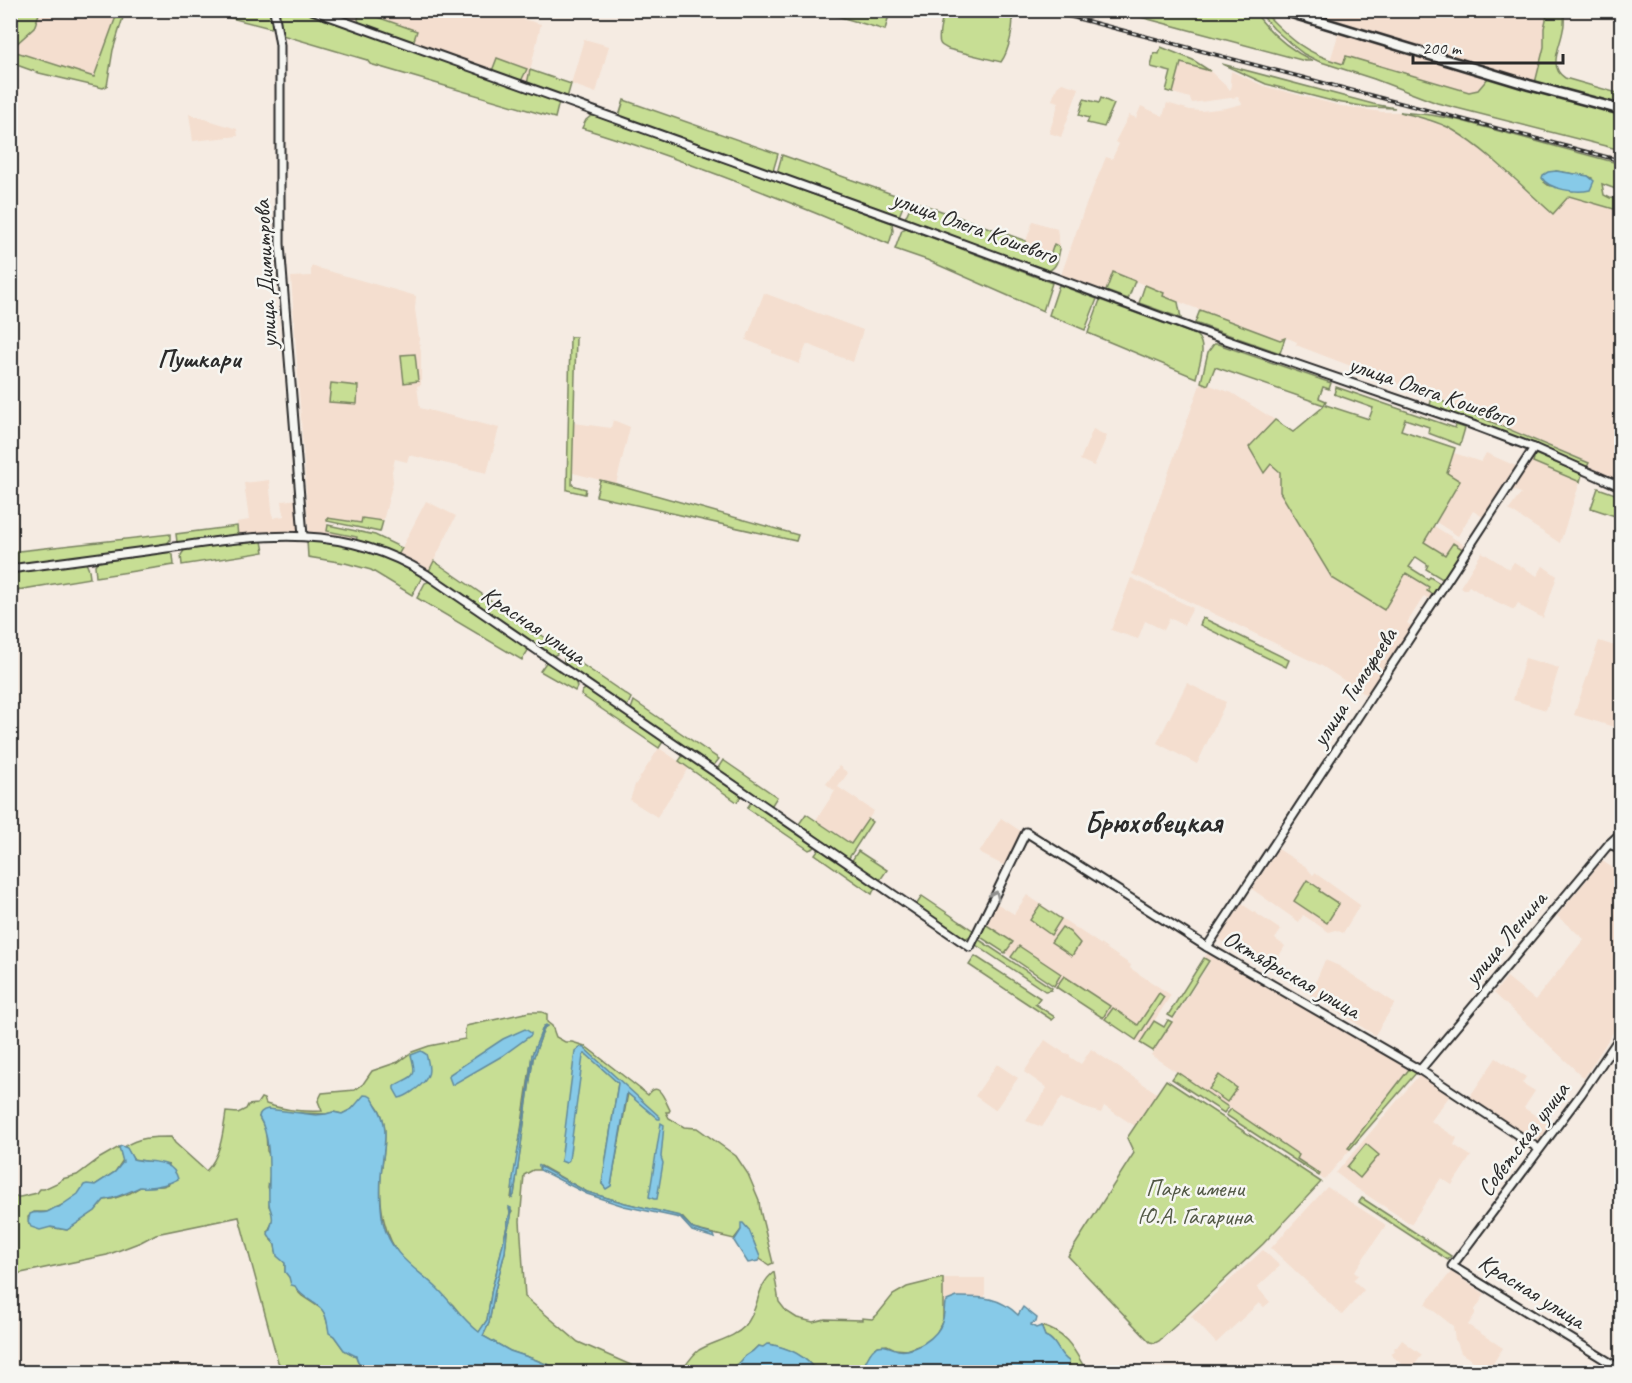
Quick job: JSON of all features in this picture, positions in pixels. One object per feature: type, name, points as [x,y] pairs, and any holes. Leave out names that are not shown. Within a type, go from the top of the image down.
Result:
[{"type":"main road","points":[[1282,10],[1529,85],[1622,110]]},
{"type":"street","name":"улица Димитрова","points":[[274,10],[280,45],[280,244],[303,536]]},
{"type":"street","name":"улица Олега Кошевого","points":[[312,10],[902,221],[1184,326],[1459,420],[1534,448],[1622,487]]},
{"type":"street","name":"улица Тимофеева","points":[[1207,947],[1534,448]]},
{"type":"street","name":"Красная улица","points":[[10,568],[277,536],[303,536],[338,541],[396,557],[414,567],[970,947],[1026,832]]},
{"type":"street","name":"Октябрьская улица","points":[[1026,832],[1207,947],[1420,1070],[1539,1149]]},
{"type":"street","name":"улица Ленина","points":[[1420,1070],[1609,844],[1622,832]]},
{"type":"street","points":[[1609,844],[1622,849]]},
{"type":"street","name":"Советская улица","points":[[1452,1266],[1622,1034]]},
{"type":"street","name":"Красная улица","points":[[1452,1266],[1622,1370]]},
{"type":"shaded area","points":[[40,11],[118,11],[95,77],[13,51],[12,49],[34,28]]},
{"type":"shaded area","points":[[323,11],[494,11],[541,24],[527,84]]},
{"type":"shaded area","points":[[1297,11],[1548,11],[1544,28],[1544,47],[1535,83]]},
{"type":"shaded area","points":[[1339,32],[1489,77],[1478,90],[1469,92],[1346,56],[1343,65],[1330,61]]},
{"type":"shaded area","points":[[584,39],[609,46],[596,93],[571,84]]},
{"type":"shaded area","points":[[1181,63],[1210,71],[1230,90],[1231,71],[1264,86],[1341,106],[1382,112],[1400,112],[1448,127],[1480,148],[1552,214],[1569,196],[1621,211],[1621,481],[1587,467],[1588,462],[1424,394],[1296,345],[1297,342],[1290,339],[1281,340],[1163,296],[1164,293],[1113,272],[1106,291],[1061,275],[1085,207],[1106,157],[1112,159],[1119,144],[1115,142],[1129,115],[1136,118],[1141,106],[1163,116],[1167,103],[1201,111],[1242,104],[1238,97],[1192,103],[1190,98],[1173,93]]},
{"type":"shaded area","points":[[1062,83],[1079,88],[1061,137],[1049,133],[1059,102],[1052,100],[1057,87]]},
{"type":"shaded area","points":[[189,114],[237,129],[238,136],[193,141]]},
{"type":"shaded area","points":[[1033,221],[1057,229],[1060,249],[1059,247],[1050,256],[1024,247]]},
{"type":"shaded area","points":[[311,266],[416,296],[415,309],[421,353],[421,385],[417,386],[420,408],[499,428],[487,473],[409,455],[407,462],[395,459],[392,471],[393,482],[383,521],[362,518],[361,523],[327,518],[327,531],[357,537],[356,542],[309,534],[291,277],[311,276]]},
{"type":"shaded area","points":[[764,293],[863,330],[853,362],[807,344],[799,364],[746,340]]},
{"type":"shaded area","points":[[1201,382],[1232,393],[1275,420],[1249,447],[1263,473],[1271,464],[1280,472],[1280,492],[1429,588],[1434,595],[1431,600],[1424,596],[1407,623],[1413,627],[1368,696],[1322,666],[1132,574]]},
{"type":"shaded area","points":[[613,420],[630,427],[616,484],[573,473],[574,423],[611,428]]},
{"type":"shaded area","points":[[1093,429],[1107,436],[1094,466],[1080,460]]},
{"type":"shaded area","points":[[1454,453],[1481,462],[1486,453],[1518,467],[1485,518],[1473,511],[1458,536],[1436,522],[1460,482],[1447,473]]},
{"type":"shaded area","points":[[1533,453],[1535,454],[1533,462],[1580,482],[1560,543],[1509,510],[1521,493],[1510,489]]},
{"type":"shaded area","points":[[269,480],[273,518],[284,516],[282,501],[298,499],[300,533],[238,537],[237,522],[249,520],[244,483]]},
{"type":"shaded area","points":[[426,501],[456,516],[429,571],[398,555]]},
{"type":"shaded area","points":[[1434,526],[1466,546],[1464,550],[1445,555],[1424,542]]},
{"type":"shaded area","points":[[1482,552],[1509,569],[1514,562],[1537,576],[1543,566],[1557,576],[1543,618],[1518,603],[1514,610],[1469,586],[1466,590],[1460,587]]},
{"type":"shaded area","points":[[1131,578],[1193,608],[1184,625],[1170,618],[1164,630],[1145,621],[1138,639],[1111,630]]},
{"type":"shaded area","points":[[1599,641],[1621,648],[1621,729],[1574,715]]},
{"type":"shaded area","points":[[1525,658],[1559,668],[1546,710],[1513,700]]},
{"type":"shaded area","points":[[1187,683],[1226,702],[1197,764],[1157,743]]},
{"type":"shaded area","points":[[659,748],[689,768],[657,817],[630,800],[635,785]]},
{"type":"shaded area","points":[[839,766],[848,773],[838,787],[874,811],[851,844],[816,820],[835,791],[826,784]]},
{"type":"shaded area","points":[[1001,818],[1022,832],[1005,866],[979,853]]},
{"type":"shaded area","points":[[1278,849],[1360,905],[1343,933],[1336,930],[1329,932],[1303,915],[1299,922],[1252,889]]},
{"type":"shaded area","points":[[1602,861],[1621,873],[1621,1020],[1584,1078],[1494,993],[1507,977],[1535,1000],[1584,939],[1557,916]]},
{"type":"shaded area","points":[[1027,895],[1131,965],[1130,968],[1171,995],[1140,1043],[979,936],[996,903],[1014,914]]},
{"type":"shaded area","points":[[1242,904],[1281,930],[1275,939],[1285,946],[1270,971],[1219,939]]},
{"type":"shaded area","points":[[1209,951],[1417,1072],[1324,1180],[1297,1159],[1299,1155],[1151,1055],[1210,962],[1204,958]]},
{"type":"shaded area","points":[[1325,960],[1339,966],[1395,1003],[1375,1035],[1310,995]]},
{"type":"shaded area","points":[[1045,1040],[1081,1064],[1091,1049],[1157,1093],[1135,1126],[1104,1106],[1101,1113],[1062,1097],[1042,1127],[1026,1121],[1047,1088],[1024,1072]]},
{"type":"shaded area","points":[[1496,1058],[1526,1077],[1522,1083],[1535,1091],[1524,1108],[1553,1127],[1539,1146],[1468,1099]]},
{"type":"shaded area","points":[[997,1064],[1018,1078],[995,1110],[975,1096]]},
{"type":"shaded area","points":[[1420,1074],[1451,1094],[1431,1121],[1457,1138],[1454,1145],[1471,1156],[1452,1185],[1441,1178],[1411,1224],[1336,1173]]},
{"type":"shaded area","points":[[1327,1187],[1386,1225],[1354,1272],[1358,1275],[1353,1280],[1364,1290],[1342,1315],[1271,1248]]},
{"type":"shaded area","points":[[1263,1250],[1280,1266],[1257,1287],[1270,1302],[1264,1307],[1259,1303],[1216,1343],[1191,1316]]},
{"type":"shaded area","points":[[1451,1272],[1485,1294],[1468,1325],[1503,1348],[1488,1371],[1461,1353],[1455,1340],[1453,1326],[1425,1304]]},
{"type":"shaded area","points":[[943,1278],[985,1278],[985,1298],[957,1297],[945,1303],[944,1309]]},
{"type":"shaded area","points":[[1402,1340],[1422,1355],[1410,1371],[1391,1355]]},
{"type":"green space","points":[[18,10],[40,11],[34,28],[12,48],[13,51],[94,77],[118,11],[125,11],[113,50],[107,86],[103,88],[39,73],[11,63],[11,21]]},
{"type":"green space","points":[[1003,10],[1011,13],[1013,24],[1001,62],[948,49],[941,45],[939,36],[944,11]]},
{"type":"green space","points":[[204,11],[270,11],[274,26],[270,28]]},
{"type":"green space","points":[[278,11],[302,11],[559,102],[555,118],[370,64],[367,60],[282,35]]},
{"type":"green space","points":[[360,11],[417,31],[413,43],[360,24],[358,19]]},
{"type":"green space","points":[[820,11],[890,11],[885,30]]},
{"type":"green space","points":[[1105,11],[1254,11],[1280,40],[1313,61],[1305,61],[1129,14],[1128,16]]},
{"type":"green space","points":[[1258,11],[1263,11],[1298,44],[1329,60],[1343,64],[1346,56],[1469,92],[1478,90],[1489,77],[1621,113],[1621,150],[1437,103],[1318,61],[1291,44]]},
{"type":"green space","points":[[1548,11],[1564,11],[1564,27],[1556,56],[1560,73],[1565,78],[1621,94],[1621,106],[1535,83],[1544,47],[1544,28]]},
{"type":"green space","points":[[1161,47],[1193,60],[1210,71],[1181,63],[1173,93],[1166,91],[1171,72],[1151,67],[1154,53],[1159,54]]},
{"type":"green space","points":[[497,58],[527,69],[521,81],[492,71]]},
{"type":"green space","points":[[1222,64],[1395,108],[1336,102],[1266,84]]},
{"type":"green space","points":[[530,70],[571,84],[567,98],[527,84]]},
{"type":"green space","points":[[1101,98],[1114,104],[1104,127],[1087,123],[1089,118],[1079,115],[1084,99],[1099,103]]},
{"type":"green space","points":[[624,100],[778,154],[773,171],[619,116]]},
{"type":"green space","points":[[1400,112],[1458,120],[1621,164],[1621,191],[1602,184],[1604,195],[1621,199],[1621,211],[1569,196],[1553,214],[1467,139],[1441,124]],"holes":[[[1556,171],[1592,178],[1573,191],[1544,182]]]},
{"type":"green space","points":[[591,116],[892,223],[893,231],[889,244],[737,182],[582,128]]},
{"type":"green space","points":[[782,155],[906,199],[899,216],[777,173]]},
{"type":"green space","points":[[913,201],[1026,241],[1024,247],[1050,256],[1054,244],[1060,249],[1057,262],[1048,271],[905,218]]},
{"type":"green space","points":[[906,228],[1052,283],[1043,311],[927,260],[895,249],[902,230]]},
{"type":"green space","points":[[1113,272],[1135,281],[1128,299],[1106,291]]},
{"type":"green space","points":[[1059,285],[1097,299],[1085,330],[1049,315]]},
{"type":"green space","points":[[1145,285],[1178,302],[1181,318],[1139,303]]},
{"type":"green space","points":[[1100,300],[1196,335],[1200,339],[1202,350],[1196,378],[1088,333]]},
{"type":"green space","points":[[1200,310],[1280,340],[1285,338],[1280,353],[1195,323]]},
{"type":"green space","points":[[570,337],[576,337],[572,485],[586,489],[585,494],[567,490]]},
{"type":"green space","points":[[1214,344],[1331,383],[1329,389],[1323,387],[1319,398],[1326,401],[1324,405],[1215,367],[1208,385],[1201,382],[1208,352]]},
{"type":"green space","points":[[415,354],[418,381],[404,383],[401,355]]},
{"type":"green space","points":[[331,383],[358,386],[357,404],[329,402]]},
{"type":"green space","points":[[1336,387],[1455,428],[1456,425],[1465,428],[1460,445],[1428,433],[1429,427],[1405,419],[1401,430],[1455,448],[1447,473],[1460,481],[1424,542],[1445,555],[1453,543],[1464,550],[1444,580],[1426,569],[1428,565],[1416,557],[1409,567],[1441,584],[1434,595],[1427,591],[1429,587],[1406,573],[1384,610],[1332,578],[1280,492],[1280,472],[1271,464],[1264,473],[1249,447],[1275,420],[1293,432],[1324,405],[1369,419],[1373,408],[1334,394]]},
{"type":"green space","points":[[1432,397],[1589,463],[1587,467],[1532,443],[1430,405]]},
{"type":"green space","points":[[1535,454],[1582,474],[1580,482],[1533,462]]},
{"type":"green space","points":[[600,480],[798,535],[796,541],[596,496]]},
{"type":"green space","points":[[1598,488],[1621,496],[1621,518],[1591,508]]},
{"type":"green space","points":[[327,518],[361,523],[362,518],[383,521],[380,532],[327,521]]},
{"type":"green space","points":[[328,525],[375,535],[402,548],[398,555],[356,542],[357,537],[327,531]]},
{"type":"green space","points":[[237,526],[238,537],[197,539],[195,542],[180,544],[177,542],[176,534]]},
{"type":"green space","points":[[170,534],[170,540],[165,546],[11,565],[10,552]]},
{"type":"green space","points":[[307,540],[352,547],[384,556],[421,575],[421,579],[412,595],[371,570],[308,557]]},
{"type":"green space","points":[[262,541],[264,552],[182,565],[181,555],[185,549]]},
{"type":"green space","points":[[169,552],[173,555],[174,565],[96,577],[97,562]]},
{"type":"green space","points":[[434,561],[559,647],[557,654],[551,657],[430,574],[429,571]]},
{"type":"green space","points":[[86,563],[90,578],[11,591],[11,573]]},
{"type":"green space","points":[[430,581],[529,649],[522,660],[417,598],[425,583]]},
{"type":"green space","points":[[1203,618],[1289,660],[1286,667],[1200,625]]},
{"type":"green space","points":[[564,652],[631,698],[626,709],[564,667]]},
{"type":"green space","points":[[547,661],[575,680],[577,687],[575,691],[540,671]]},
{"type":"green space","points":[[587,688],[664,740],[659,748],[581,695],[582,691]]},
{"type":"green space","points":[[634,701],[719,759],[711,767],[630,712]]},
{"type":"green space","points":[[684,754],[743,794],[737,802],[679,761]]},
{"type":"green space","points":[[723,760],[777,797],[770,808],[716,771]]},
{"type":"green space","points":[[752,801],[816,844],[814,848],[809,850],[747,808]]},
{"type":"green space","points":[[806,814],[851,844],[868,819],[872,822],[847,861],[831,850],[832,847],[799,824]]},
{"type":"green space","points":[[820,847],[874,885],[872,894],[815,854]]},
{"type":"green space","points":[[858,851],[887,870],[878,883],[851,862]]},
{"type":"green space","points":[[1307,880],[1339,904],[1327,923],[1294,901]]},
{"type":"green space","points":[[922,896],[974,931],[972,934],[962,939],[915,907]]},
{"type":"green space","points":[[1040,905],[1061,919],[1051,935],[1030,920]]},
{"type":"green space","points":[[985,924],[1013,942],[1005,953],[979,936]]},
{"type":"green space","points":[[1062,927],[1080,943],[1072,956],[1051,942]]},
{"type":"green space","points":[[978,939],[1052,988],[1051,990],[1045,991],[976,945]]},
{"type":"green space","points":[[1019,946],[1061,974],[1054,986],[1011,957]]},
{"type":"green space","points":[[975,956],[1040,998],[1035,1004],[1055,1017],[1052,1020],[969,965]]},
{"type":"green space","points":[[1204,958],[1209,961],[1173,1018],[1168,1015]]},
{"type":"green space","points":[[1064,976],[1110,1006],[1103,1018],[1056,987]]},
{"type":"green space","points":[[1159,993],[1164,997],[1136,1040],[1105,1019],[1113,1008],[1138,1025]]},
{"type":"green space","points":[[529,1012],[547,1014],[547,1022],[552,1026],[556,1037],[565,1042],[585,1046],[648,1095],[655,1089],[658,1090],[670,1110],[666,1112],[669,1118],[684,1127],[697,1128],[736,1156],[748,1174],[759,1200],[773,1263],[769,1265],[760,1259],[749,1230],[741,1230],[734,1239],[693,1229],[682,1217],[587,1192],[541,1166],[540,1170],[533,1170],[524,1175],[520,1221],[525,1297],[578,1342],[633,1366],[660,1372],[574,1372],[556,1368],[510,1351],[483,1336],[489,1323],[505,1252],[512,1212],[509,1208],[510,1213],[492,1288],[487,1320],[479,1333],[464,1319],[453,1305],[403,1260],[391,1241],[384,1220],[381,1198],[385,1128],[380,1110],[374,1102],[360,1101],[352,1109],[342,1114],[334,1112],[300,1113],[259,1117],[266,1131],[269,1154],[269,1206],[273,1218],[268,1231],[276,1251],[285,1263],[285,1272],[302,1296],[322,1309],[330,1333],[344,1350],[356,1356],[361,1367],[371,1372],[285,1372],[278,1362],[239,1217],[156,1234],[107,1255],[11,1275],[10,1197],[37,1193],[40,1189],[62,1179],[77,1175],[119,1147],[123,1160],[115,1172],[71,1201],[47,1212],[34,1212],[28,1217],[29,1224],[67,1230],[95,1211],[104,1200],[130,1193],[140,1187],[169,1184],[169,1165],[133,1159],[124,1147],[129,1144],[146,1138],[171,1137],[206,1171],[218,1151],[226,1112],[238,1113],[246,1109],[248,1105],[257,1104],[261,1098],[266,1104],[280,1108],[322,1111],[318,1101],[322,1093],[355,1090],[363,1084],[372,1071],[398,1062],[412,1052],[465,1039],[466,1026]],"holes":[[[544,1026],[547,1026],[544,1028],[533,1059],[514,1195],[511,1198],[532,1055]],[[584,1048],[628,1093],[611,1185],[602,1184],[618,1083],[588,1055],[583,1056]]]},
{"type":"green space","points":[[1168,1020],[1172,1022],[1153,1051],[1140,1043],[1154,1021],[1164,1027]]},
{"type":"green space","points":[[1410,1068],[1417,1072],[1350,1149],[1348,1148]]},
{"type":"green space","points":[[1177,1072],[1228,1107],[1224,1113],[1172,1079]]},
{"type":"green space","points":[[1219,1075],[1237,1088],[1227,1102],[1209,1089]]},
{"type":"green space","name":"Парк имени Ю.А. Гагарина","points":[[1166,1080],[1321,1182],[1263,1244],[1155,1343],[1150,1342],[1068,1256],[1134,1153],[1127,1138]]},
{"type":"green space","points":[[1231,1109],[1299,1155],[1297,1159],[1320,1174],[1319,1176],[1226,1115]]},
{"type":"green space","points":[[1366,1144],[1379,1155],[1360,1178],[1347,1167]]},
{"type":"green space","points":[[1362,1198],[1451,1256],[1448,1260],[1359,1202]]},
{"type":"green space","points":[[774,1272],[779,1302],[786,1311],[797,1318],[813,1322],[825,1319],[872,1319],[893,1295],[907,1287],[943,1278],[943,1320],[936,1334],[926,1343],[907,1350],[895,1349],[887,1345],[878,1346],[870,1354],[861,1372],[816,1372],[802,1357],[770,1344],[763,1347],[758,1346],[737,1365],[725,1372],[681,1372],[699,1350],[735,1334],[745,1326],[753,1312],[760,1291]]},
{"type":"green space","points":[[1041,1326],[1058,1333],[1069,1343],[1087,1372],[1068,1372],[1070,1367],[1050,1338],[1045,1336]]},
{"type":"water","points":[[1548,172],[1588,176],[1594,181],[1590,190],[1571,191],[1557,188],[1542,178]]},
{"type":"water","points":[[546,1025],[533,1059],[512,1199],[513,1178],[532,1055],[543,1027]]},
{"type":"water","points":[[525,1029],[531,1035],[502,1056],[452,1085],[450,1074],[503,1039]]},
{"type":"water","points":[[580,1047],[584,1048],[660,1117],[658,1119],[627,1093],[611,1186],[606,1189],[602,1184],[618,1083],[586,1054],[583,1056],[569,1160],[566,1163],[561,1161],[575,1051]]},
{"type":"water","points":[[421,1051],[426,1054],[428,1060],[427,1077],[416,1089],[399,1098],[394,1086],[410,1078],[414,1072],[411,1055]]},
{"type":"water","points":[[364,1095],[373,1099],[384,1122],[381,1211],[387,1234],[398,1253],[438,1289],[479,1332],[487,1320],[492,1288],[510,1213],[509,1207],[511,1208],[505,1252],[489,1323],[483,1336],[510,1351],[556,1368],[574,1372],[371,1372],[361,1366],[356,1356],[344,1350],[329,1333],[322,1309],[291,1285],[285,1272],[285,1263],[277,1256],[275,1245],[268,1234],[272,1224],[269,1203],[269,1159],[260,1114],[268,1109],[316,1115],[333,1112],[342,1114],[352,1109]]},
{"type":"water","points":[[661,1123],[664,1125],[661,1157],[663,1163],[657,1199],[654,1199],[649,1197]]},
{"type":"water","points":[[119,1147],[127,1148],[133,1159],[166,1164],[175,1172],[178,1179],[159,1186],[140,1187],[104,1200],[95,1211],[67,1230],[51,1227],[40,1230],[31,1227],[28,1221],[30,1214],[45,1213],[59,1207],[78,1194],[84,1185],[95,1185],[115,1172],[123,1162]]},
{"type":"water","points":[[539,1166],[587,1192],[680,1216],[693,1229],[714,1235],[715,1238],[692,1231],[680,1218],[624,1206],[587,1194],[540,1170]]},
{"type":"water","points":[[741,1223],[749,1230],[760,1257],[758,1261],[748,1263],[734,1241],[741,1230]]},
{"type":"water","points":[[957,1297],[997,1301],[1018,1315],[1023,1307],[1037,1318],[1036,1322],[1031,1325],[1036,1328],[1041,1326],[1045,1336],[1053,1341],[1069,1361],[1068,1372],[861,1372],[870,1353],[878,1346],[884,1345],[898,1350],[911,1349],[931,1338],[940,1328],[945,1303]]},
{"type":"water","points":[[767,1344],[795,1353],[807,1361],[816,1372],[726,1372],[738,1365],[758,1346],[763,1347]]},
{"type":"railway","points":[[1045,10],[1622,161]]},
{"type":"district","name":"Пушкари","points":[[199,358]]},
{"type":"district","name":"Брюховецкая","points":[[1153,822]]}]
